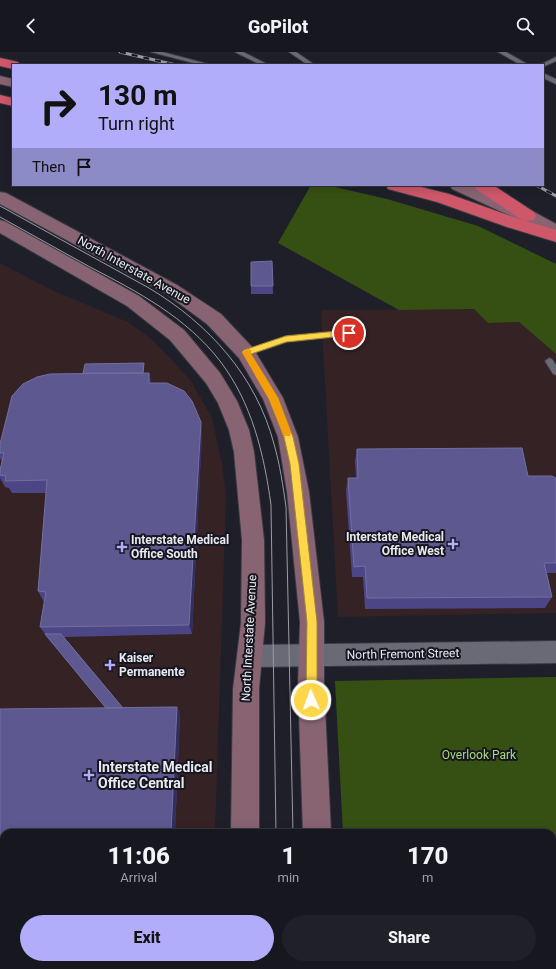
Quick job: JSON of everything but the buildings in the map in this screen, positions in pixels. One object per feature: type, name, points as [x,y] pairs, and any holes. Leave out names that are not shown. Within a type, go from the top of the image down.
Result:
[{"type":"highway","points":[[0,62],[12,65]]},
{"type":"highway","points":[[0,99],[12,102]]},
{"type":"highway","points":[[398,186],[443,198],[513,223],[556,236]]},
{"type":"highway","points":[[483,186],[528,216]]},
{"type":"street","points":[[0,80],[12,83]]},
{"type":"street","points":[[460,186],[528,216],[556,231]]},
{"type":"street","name":"North Interstate Avenue","points":[[0,197],[171,289],[214,319],[246,352],[273,398],[288,437],[294,464],[312,622],[311,685],[317,829]]},
{"type":"street","name":"North Interstate Avenue","points":[[0,226],[133,302],[177,335],[196,356],[227,401],[239,430],[244,452],[253,540],[253,622],[246,689],[244,829]]},
{"type":"street","name":"North Fremont Street","points":[[249,656],[556,652]]},
{"type":"lane","points":[[154,52],[205,64]]},
{"type":"lane","points":[[238,52],[264,64]]},
{"type":"lane","points":[[292,52],[310,64]]},
{"type":"lane","points":[[501,52],[524,64]]},
{"type":"lane","points":[[544,65],[556,59]]},
{"type":"lane","points":[[544,75],[556,82]]},
{"type":"lane","points":[[246,352],[286,339],[349,333]]},
{"type":"lane","points":[[549,361],[556,372]]},
{"type":"shaded area","name":"Kaiser Permanente","points":[[0,263],[54,291],[128,322],[151,339],[168,356],[191,381],[212,418],[222,464],[226,496],[215,829],[0,829]]},
{"type":"shaded area","points":[[474,309],[488,323],[519,322],[556,354],[556,613],[338,617],[321,310]]},
{"type":"green space","points":[[310,186],[330,186],[387,199],[478,226],[556,264],[556,354],[519,322],[488,323],[474,309],[399,310],[278,243]]},
{"type":"green space","name":"Overlook Park","points":[[556,677],[556,829],[343,829],[335,681]]},
{"type":"tram line","points":[[0,206],[149,288],[171,302],[191,318],[210,335],[242,374],[266,419],[280,468],[286,507],[293,829]]},
{"type":"tram line","points":[[0,217],[126,286],[177,319],[207,345],[231,377],[240,394],[255,430],[265,467],[271,505],[276,829]]},
{"type":"railway","points":[[120,52],[172,64]]},
{"type":"railway","points":[[538,186],[556,196]]},
{"type":"slow traffic","points":[[248,352],[246,352],[273,398],[287,433]]},
{"type":"place","name":"Interstate Medical Office West","points":[[453,544]]},
{"type":"place","name":"Interstate Medical Office South","points":[[122,547]]},
{"type":"place","name":"Kaiser Permanente","points":[[110,665]]},
{"type":"place","name":"Interstate Medical Office Central","points":[[89,775]]},
{"type":"route","points":[[311,700],[312,622],[294,464],[288,437],[273,398],[246,352],[266,344],[286,339],[349,333]]}]
